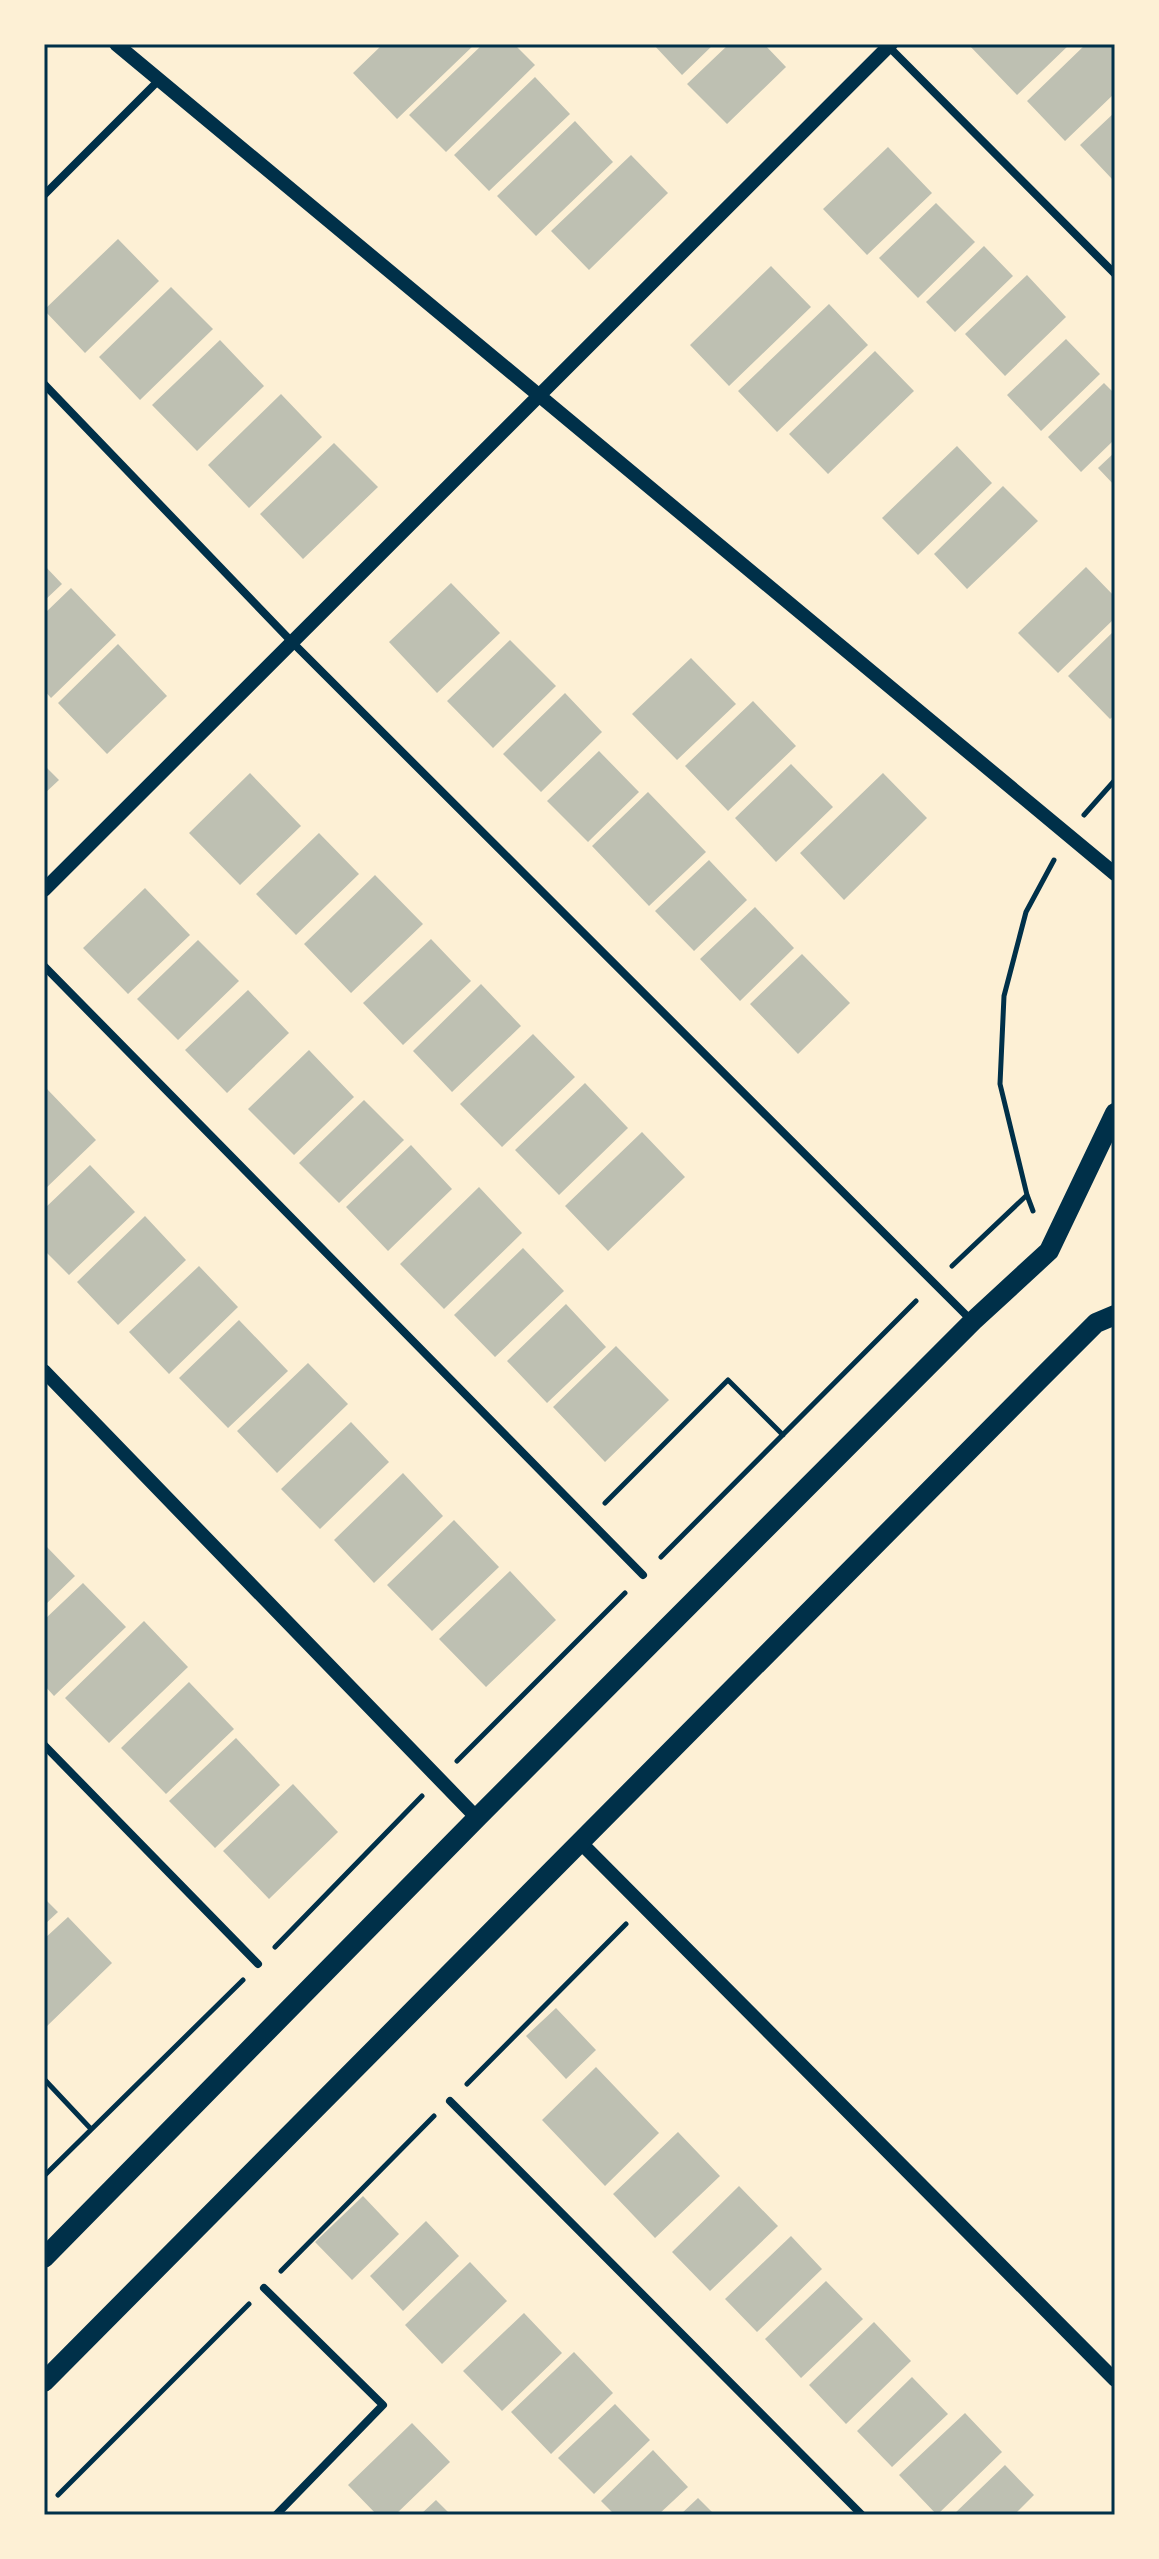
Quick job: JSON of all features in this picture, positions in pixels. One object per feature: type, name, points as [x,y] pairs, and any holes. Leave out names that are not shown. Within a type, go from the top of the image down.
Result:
[{"type":"main road","points":[[44,2258],[973,1321],[1049,1251],[1115,1113]]},
{"type":"main road","points":[[44,2382],[1096,1323],[1115,1315]]},
{"type":"street","points":[[116,44],[1115,874]]},
{"type":"street","points":[[44,890],[888,45],[1115,274]]},
{"type":"street","points":[[44,195],[159,80]]},
{"type":"street","points":[[44,384],[292,642],[973,1321]]},
{"type":"street","points":[[44,966],[643,1575]]},
{"type":"street","points":[[44,1371],[441,1777],[477,1818]]},
{"type":"street","points":[[44,1745],[258,1964]]},
{"type":"street","points":[[580,1842],[1115,2380]]},
{"type":"street","points":[[450,2101],[862,2515]]},
{"type":"street","points":[[264,2288],[383,2405],[276,2515]]},
{"type":"path","points":[[1049,1251],[1027,1195],[1000,1084],[1004,996],[1026,912],[1067,834],[1115,780]]},
{"type":"path","points":[[441,1777],[1027,1195]]},
{"type":"path","points":[[588,1520],[728,1380],[783,1435]]},
{"type":"path","points":[[55,2499],[644,1906]]},
{"type":"path","points":[[44,2080],[91,2129]]},
{"type":"building","points":[[383,44],[475,44],[397,119],[353,73]]},
{"type":"building","points":[[483,44],[514,44],[535,65],[446,152],[409,115]]},
{"type":"building","points":[[653,44],[714,44],[682,75]]},
{"type":"building","points":[[729,44],[764,44],[786,67],[727,124],[687,84]]},
{"type":"building","points":[[968,44],[1070,44],[1017,95]]},
{"type":"building","points":[[1086,44],[1115,44],[1115,93],[1065,141],[1027,101]]},
{"type":"building","points":[[535,77],[570,114],[489,191],[454,155]]},
{"type":"building","points":[[1115,112],[1115,177],[1112,179],[1080,145]]},
{"type":"building","points":[[575,121],[613,162],[536,236],[497,196]]},
{"type":"building","points":[[888,147],[932,193],[867,255],[823,209]]},
{"type":"building","points":[[631,155],[668,193],[589,270],[551,231]]},
{"type":"building","points":[[936,203],[975,242],[918,298],[879,258]]},
{"type":"building","points":[[118,239],[159,281],[85,353],[44,310]]},
{"type":"building","points":[[984,246],[1013,276],[955,332],[926,302]]},
{"type":"building","points":[[771,266],[811,307],[729,386],[690,345]]},
{"type":"building","points":[[1027,275],[1066,317],[1005,376],[965,334]]},
{"type":"building","points":[[171,287],[213,329],[140,400],[99,357]]},
{"type":"building","points":[[829,304],[868,345],[777,432],[738,391]]},
{"type":"building","points":[[1066,339],[1100,374],[1041,431],[1007,395]]},
{"type":"building","points":[[220,340],[264,386],[197,451],[152,405]]},
{"type":"building","points":[[875,351],[914,391],[828,474],[789,434]]},
{"type":"building","points":[[1104,383],[1115,394],[1115,439],[1081,472],[1048,437]]},
{"type":"building","points":[[281,394],[322,437],[249,508],[208,465]]},
{"type":"building","points":[[334,443],[378,487],[303,559],[260,514]]},
{"type":"building","points":[[957,446],[992,483],[918,555],[882,518]]},
{"type":"building","points":[[1115,452],[1115,486],[1098,468]]},
{"type":"building","points":[[1003,486],[1038,521],[967,589],[934,554]]},
{"type":"building","points":[[44,565],[62,584],[44,601]]},
{"type":"building","points":[[1086,567],[1115,597],[1115,618],[1058,673],[1018,633]]},
{"type":"building","points":[[451,583],[500,633],[437,693],[389,642]]},
{"type":"building","points":[[71,588],[116,635],[51,698],[44,690],[44,614]]},
{"type":"building","points":[[1115,630],[1115,715],[1110,719],[1068,676]]},
{"type":"building","points":[[510,640],[556,686],[493,748],[447,701]]},
{"type":"building","points":[[118,644],[167,696],[107,754],[58,703]]},
{"type":"building","points":[[691,658],[736,704],[677,760],[632,714]]},
{"type":"building","points":[[565,693],[602,732],[541,792],[503,754]]},
{"type":"building","points":[[753,701],[796,746],[728,811],[685,766]]},
{"type":"building","points":[[599,751],[639,792],[588,842],[547,801]]},
{"type":"building","points":[[791,764],[833,807],[776,862],[735,818]]},
{"type":"building","points":[[44,765],[59,780],[44,794]]},
{"type":"building","points":[[250,773],[301,826],[240,885],[189,833]]},
{"type":"building","points":[[883,773],[927,818],[844,900],[800,853]]},
{"type":"building","points":[[648,792],[706,852],[649,906],[592,846]]},
{"type":"building","points":[[319,833],[359,874],[296,935],[256,894]]},
{"type":"building","points":[[709,860],[747,900],[694,951],[655,911]]},
{"type":"building","points":[[375,875],[423,924],[351,993],[304,944]]},
{"type":"building","points":[[145,888],[190,935],[128,994],[83,948]]},
{"type":"building","points":[[755,907],[794,948],[740,1001],[700,959]]},
{"type":"building","points":[[431,939],[471,981],[403,1045],[363,1003]]},
{"type":"building","points":[[198,940],[239,981],[178,1040],[137,999]]},
{"type":"building","points":[[802,954],[850,1003],[798,1054],[750,1004]]},
{"type":"building","points":[[481,984],[521,1026],[452,1092],[413,1051]]},
{"type":"building","points":[[248,990],[289,1033],[227,1093],[185,1050]]},
{"type":"building","points":[[533,1034],[575,1077],[502,1147],[460,1104]]},
{"type":"building","points":[[309,1050],[354,1097],[294,1155],[248,1109]]},
{"type":"building","points":[[585,1083],[628,1128],[559,1195],[515,1150]]},
{"type":"building","points":[[47,1089],[96,1140],[44,1190],[44,1092]]},
{"type":"building","points":[[364,1100],[404,1140],[339,1203],[299,1163]]},
{"type":"building","points":[[642,1132],[685,1177],[608,1251],[565,1206]]},
{"type":"building","points":[[411,1145],[452,1189],[388,1251],[346,1207]]},
{"type":"building","points":[[90,1165],[135,1212],[69,1275],[44,1250],[44,1209]]},
{"type":"building","points":[[479,1187],[522,1233],[444,1309],[400,1264]]},
{"type":"building","points":[[145,1216],[186,1260],[118,1325],[77,1282]]},
{"type":"building","points":[[523,1248],[564,1291],[495,1357],[454,1315]]},
{"type":"building","points":[[199,1266],[238,1307],[169,1374],[129,1332]]},
{"type":"building","points":[[566,1304],[606,1347],[547,1403],[507,1361]]},
{"type":"building","points":[[239,1320],[288,1371],[228,1428],[179,1378]]},
{"type":"building","points":[[616,1346],[669,1400],[605,1462],[553,1407]]},
{"type":"building","points":[[308,1363],[348,1404],[277,1473],[237,1431]]},
{"type":"building","points":[[351,1422],[389,1462],[320,1529],[281,1489]]},
{"type":"building","points":[[403,1473],[443,1516],[374,1583],[334,1540]]},
{"type":"building","points":[[454,1520],[499,1567],[432,1631],[387,1585]]},
{"type":"building","points":[[44,1544],[75,1576],[44,1606]]},
{"type":"building","points":[[510,1571],[556,1620],[486,1687],[439,1639]]},
{"type":"building","points":[[83,1583],[126,1627],[54,1696],[44,1685],[44,1620]]},
{"type":"building","points":[[144,1621],[188,1667],[109,1743],[65,1698]]},
{"type":"building","points":[[189,1682],[234,1729],[166,1794],[121,1748]]},
{"type":"building","points":[[236,1738],[280,1785],[215,1848],[169,1801]]},
{"type":"building","points":[[293,1784],[338,1832],[269,1899],[223,1851]]},
{"type":"building","points":[[44,1898],[58,1912],[44,1925]]},
{"type":"building","points":[[68,1917],[112,1963],[44,2029],[44,1939]]},
{"type":"building","points":[[556,2008],[596,2050],[566,2079],[526,2036]]},
{"type":"building","points":[[596,2067],[659,2133],[605,2186],[542,2120]]},
{"type":"building","points":[[678,2132],[720,2176],[655,2238],[613,2194]]},
{"type":"building","points":[[739,2186],[778,2226],[710,2291],[672,2252]]},
{"type":"building","points":[[363,2196],[399,2234],[352,2280],[315,2242]]},
{"type":"building","points":[[426,2221],[459,2256],[403,2311],[370,2276]]},
{"type":"building","points":[[791,2236],[822,2269],[757,2332],[725,2299]]},
{"type":"building","points":[[470,2262],[507,2301],[442,2364],[405,2325]]},
{"type":"building","points":[[826,2281],[863,2319],[801,2378],[765,2339]]},
{"type":"building","points":[[524,2313],[562,2353],[502,2411],[463,2371]]},
{"type":"building","points":[[874,2322],[911,2361],[846,2424],[809,2385]]},
{"type":"building","points":[[574,2352],[613,2393],[551,2454],[511,2412]]},
{"type":"building","points":[[912,2377],[948,2414],[892,2467],[857,2431]]},
{"type":"building","points":[[615,2404],[650,2440],[594,2494],[558,2458]]},
{"type":"building","points":[[965,2413],[1002,2452],[937,2515],[899,2475]]},
{"type":"building","points":[[412,2423],[450,2462],[395,2515],[377,2515],[348,2485]]},
{"type":"building","points":[[653,2450],[688,2487],[658,2515],[615,2515],[601,2501]]},
{"type":"building","points":[[1005,2465],[1034,2495],[1014,2515],[953,2515]]},
{"type":"building","points":[[698,2498],[715,2515],[680,2515]]},
{"type":"building","points":[[436,2500],[451,2515],[420,2515]]}]
